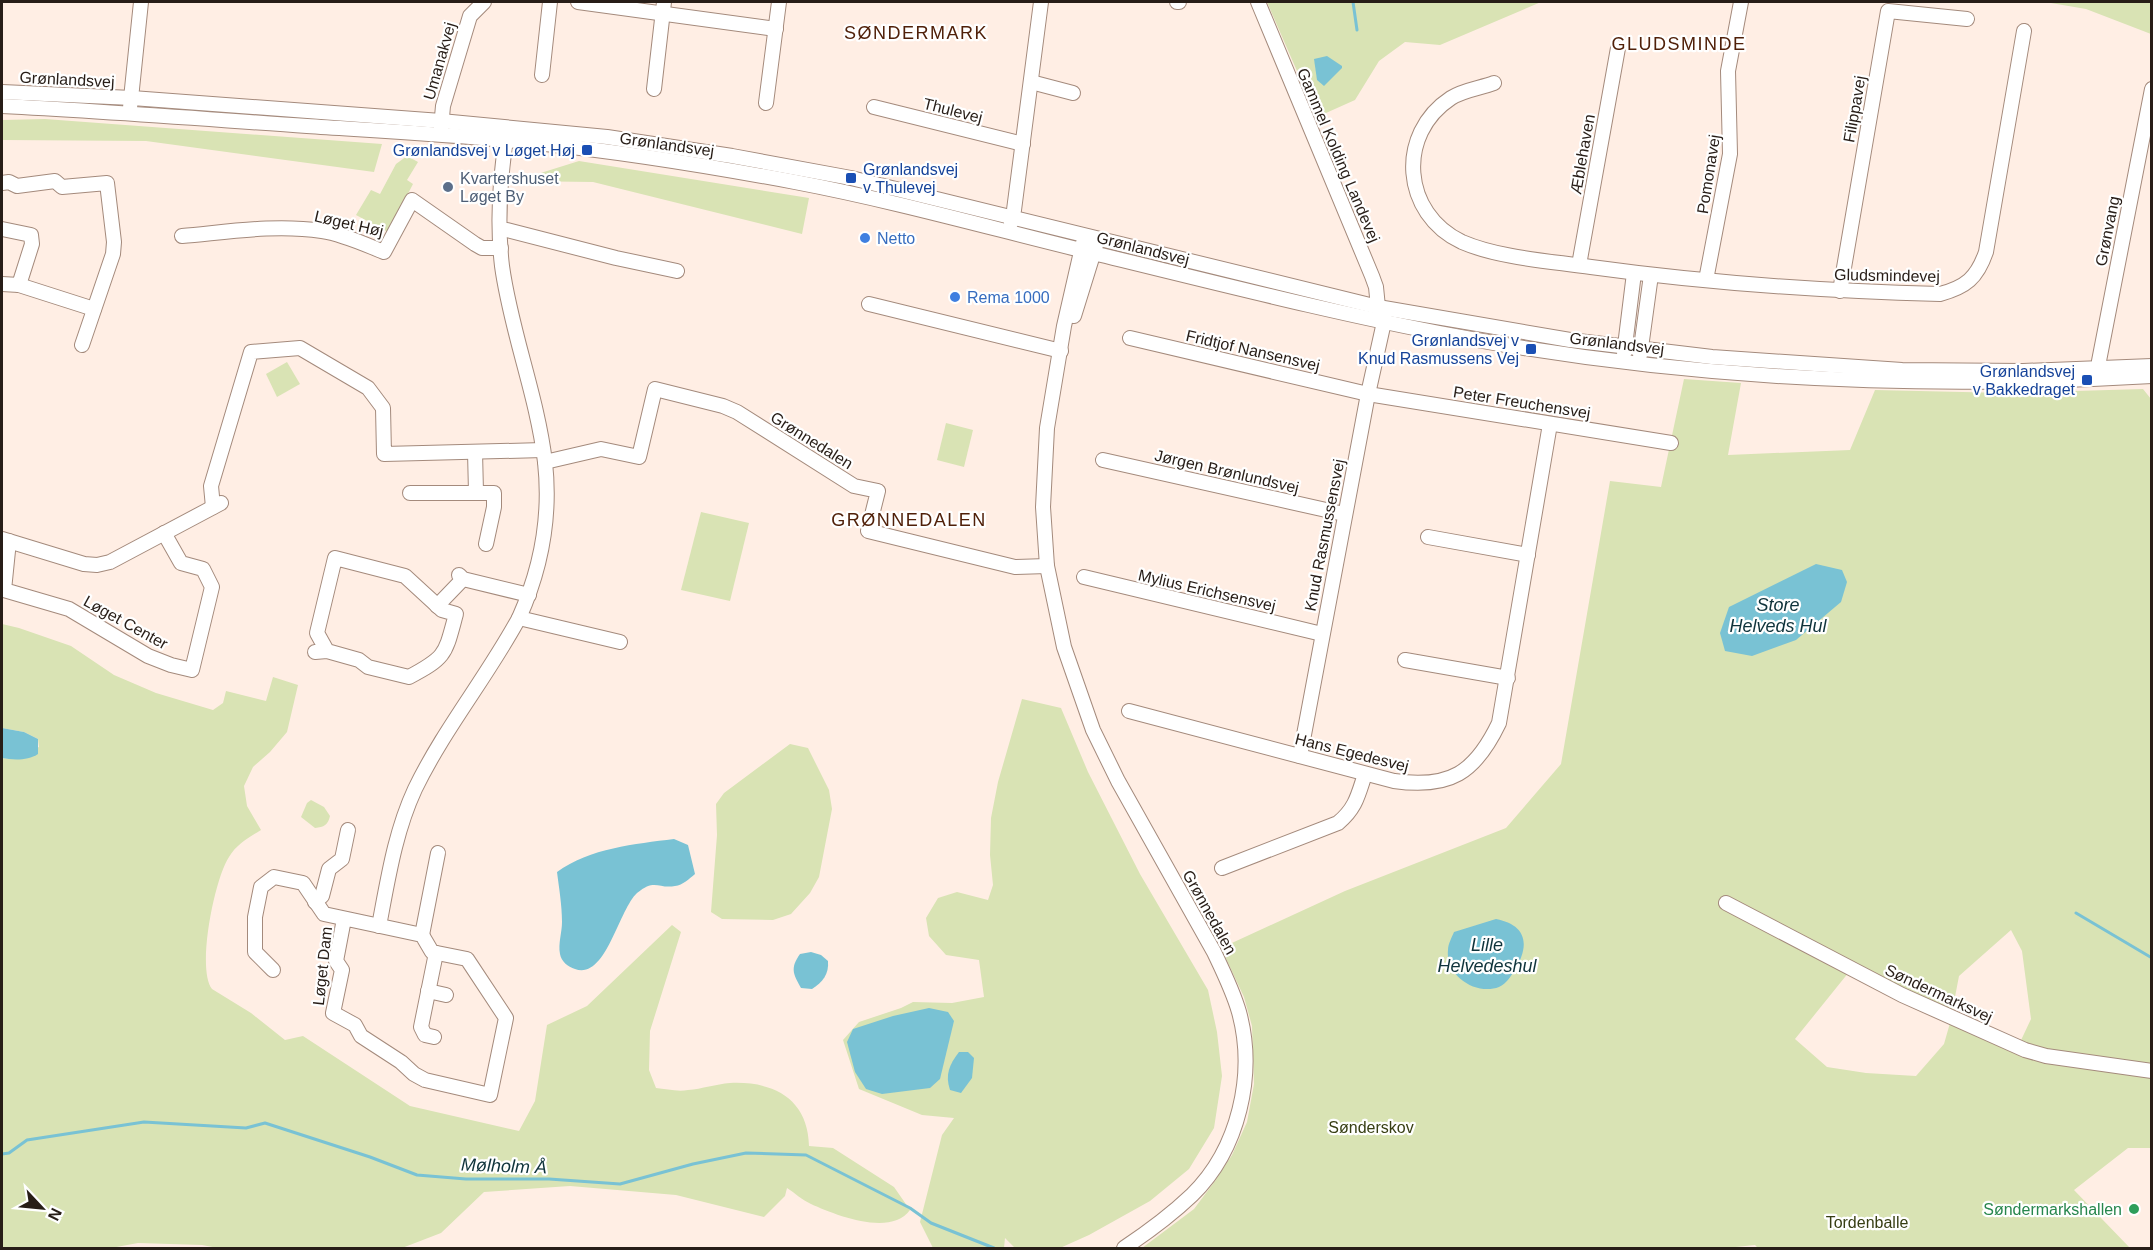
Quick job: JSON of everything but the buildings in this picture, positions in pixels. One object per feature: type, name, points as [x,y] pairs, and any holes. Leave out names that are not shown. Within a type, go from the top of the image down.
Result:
[{"type":"street","name":"Grønlandsvej","points":[[130,113],[141,2]]},
{"type":"street","name":"Umanakvej","points":[[440,136],[443,106],[470,16],[484,2]]},
{"type":"street","points":[[542,75],[550,2]]},
{"type":"street","points":[[578,2],[664,7],[776,28]]},
{"type":"street","points":[[766,103],[779,2]]},
{"type":"street","points":[[1008,231],[1023,144],[1041,2]]},
{"type":"street","name":"Gammel Kolding Landevej","points":[[1258,2],[1376,286],[1378,307],[1384,322]]},
{"type":"street","name":"Pomonavej","points":[[1706,280],[1731,154],[1728,71],[1741,2]]},
{"type":"street","points":[[654,89],[664,7]]},
{"type":"street","name":"Filippavej","points":[[1840,291],[1887,11],[1967,19]]},
{"type":"street","name":"Gludsmindevej","points":[[1494,83],[1452,97],[1432,114],[1417,139],[1413,157],[1414,178],[1419,199],[1430,218],[1461,241],[1496,253],[1651,275],[1840,291],[1940,294],[1955,290],[1969,280],[1979,270],[1986,252],[2024,31]]},
{"type":"street","name":"Æblehaven","points":[[1579,265],[1618,48]]},
{"type":"street","points":[[1031,82],[1073,93]]},
{"type":"street","name":"Grønvang","points":[[2099,374],[2151,89]]},
{"type":"street","name":"Grønlandsvej","points":[[2,92],[132,98],[441,121],[617,138],[742,157],[851,178],[1012,217],[1089,245],[1384,322],[1457,337],[1623,362],[1733,372],[1902,381],[2099,374],[2151,366]]},
{"type":"street","name":"Grønlandsvej","points":[[2,106],[130,113],[506,141],[727,169],[836,190],[1008,231],[1089,245],[1378,307],[1570,340],[1712,357],[1902,370],[2023,371],[2151,376]]},
{"type":"street","name":"Thulevej","points":[[874,107],[1023,144]]},
{"type":"street","points":[[379,926],[393,850],[414,791],[431,759],[502,649],[519,618],[538,566],[546,522],[544,456],[506,288],[501,248],[500,230],[508,127]]},
{"type":"street","points":[[2,183],[9,182],[17,186],[55,181],[62,187],[107,183],[114,242],[113,254],[82,345]]},
{"type":"street","name":"Løget Høj","points":[[182,236],[239,230],[298,229],[337,234],[384,252],[412,200],[482,248],[501,248]]},
{"type":"street","points":[[2,229],[31,235],[32,244],[19,285]]},
{"type":"street","points":[[500,230],[677,271]]},
{"type":"street","name":"Grønnedalen","points":[[1089,245],[1052,394],[1044,466],[1043,507],[1047,566],[1064,647],[1093,730],[1118,781],[1227,979],[1239,1013],[1245,1066],[1242,1098],[1228,1143],[1214,1168],[1194,1193],[1164,1220],[1124,1248]]},
{"type":"street","points":[[1623,362],[1634,273]]},
{"type":"street","points":[[1640,363],[1651,275]]},
{"type":"street","points":[[2,284],[19,285],[94,309]]},
{"type":"street","points":[[869,304],[1062,348]]},
{"type":"street","name":"Knud Rasmussensvej","points":[[1300,756],[1344,514],[1384,322]]},
{"type":"street","name":"Fridtjof Nansensvej","points":[[1130,338],[1368,393]]},
{"type":"street","name":"Løget Center","points":[[164,533],[180,563],[203,569],[212,587],[192,670],[148,656],[69,609],[4,590],[5,540],[97,566],[110,562],[164,533],[218,505],[211,486],[251,352],[300,348],[368,388],[384,408],[384,454],[475,452]]},
{"type":"street","name":"Grønnedalen","points":[[544,456],[601,449],[639,457],[655,390],[723,406],[737,412],[854,486],[878,491],[868,531],[1015,567],[1047,566]]},
{"type":"street","name":"Peter Freuchensvej","points":[[1368,393],[1671,443]]},
{"type":"street","name":"Hans Egedesvej","points":[[1129,711],[1365,774],[1418,784],[1437,782],[1458,774],[1475,761],[1489,744],[1499,723],[1550,424]]},
{"type":"street","points":[[476,492],[475,452],[544,456]]},
{"type":"street","name":"Jørgen Brønlundsvej","points":[[1103,460],[1344,514]]},
{"type":"street","points":[[410,493],[494,493],[494,507],[486,544]]},
{"type":"street","points":[[1428,537],[1528,555]]},
{"type":"street","points":[[334,558],[405,576],[438,606],[442,610],[456,614],[447,648],[435,663],[409,677],[368,667],[359,660],[321,652],[317,633],[334,558]]},
{"type":"street","points":[[438,606],[461,577],[529,595]]},
{"type":"street","name":"Mylius Erichsensvej","points":[[1084,577],[1322,634]]},
{"type":"street","points":[[519,618],[620,642]]},
{"type":"street","points":[[1405,660],[1508,678]]},
{"type":"street","points":[[1222,868],[1338,822],[1349,814],[1356,803],[1365,774]]},
{"type":"street","name":"Løget Dam","points":[[315,902],[322,896],[329,870],[342,859],[348,830]]},
{"type":"street","points":[[434,1036],[425,1035],[421,1027],[436,953],[432,952],[422,935],[438,854]]},
{"type":"street","name":"Løget Dam","points":[[273,970],[255,952],[255,916],[261,887],[274,877],[303,883],[324,914],[422,935]]},
{"type":"street","name":"Søndermarksvej","points":[[1726,903],[1902,995],[2025,1050],[2046,1056],[2151,1071]]},
{"type":"street","name":"Løget Dam","points":[[344,919],[336,961],[342,970],[333,1013],[355,1025],[361,1036],[425,1080],[490,1095],[506,1018],[467,959],[436,953]]},
{"type":"street","points":[[255,926],[270,928]]},
{"type":"street","points":[[428,991],[446,995]]},
{"type":"green space","points":[[1267,2],[1541,2],[1440,45],[1405,42],[1379,61],[1355,100],[1317,117]]},
{"type":"green space","points":[[2045,2],[2151,2],[2151,34],[2086,9]]},
{"type":"green space","points":[[45,119],[382,144],[374,172],[146,141],[2,140],[2,120]]},
{"type":"green space","points":[[407,156],[418,162],[407,180],[413,184],[388,232],[356,215],[371,190],[380,194],[396,164]]},
{"type":"green space","points":[[579,161],[809,198],[802,234],[593,182],[515,181]]},
{"type":"green space","points":[[287,362],[300,384],[277,397],[266,374]]},
{"type":"green space","points":[[1684,379],[1741,383],[1728,455],[1850,450],[1875,390],[2006,393],[2143,389],[2151,399],[2151,1148],[2128,1148],[2074,1190],[2130,1248],[1758,1248],[1755,1245],[1726,1248],[1142,1248],[1194,1209],[1232,1155],[1247,1122],[1254,1084],[1252,1026],[1244,997],[1221,948],[1345,891],[1506,828],[1561,764],[1610,481],[1661,487]],"holes":[[[2011,930],[2022,951],[2031,1019],[2015,1053],[1950,1023],[1959,976]],[[1849,972],[1950,1023],[1944,1044],[1916,1076],[1866,1073],[1827,1067],[1795,1039]]]},
{"type":"green space","points":[[946,423],[973,430],[964,467],[937,460]]},
{"type":"green space","points":[[701,512],[749,523],[730,601],[681,590]]},
{"type":"green space","points":[[2,624],[71,646],[114,675],[156,693],[213,710],[223,703],[226,691],[266,701],[273,677],[298,685],[287,732],[253,767],[244,786],[247,806],[261,830],[236,848],[224,868],[218,883],[209,923],[206,963],[212,989],[251,1013],[285,1040],[303,1036],[410,1106],[519,1131],[535,1101],[547,1025],[587,1006],[672,925],[681,932],[650,1031],[649,1070],[656,1088],[684,1091],[730,1083],[746,1083],[774,1090],[786,1096],[802,1116],[809,1146],[833,1148],[894,1187],[910,1210],[901,1218],[890,1222],[862,1221],[811,1204],[787,1188],[785,1196],[764,1217],[676,1195],[570,1186],[484,1192],[441,1233],[402,1248],[218,1248],[202,1245],[138,1243],[111,1248],[2,1248],[2,758],[9,759],[39,747],[38,739],[24,732],[2,728]]},
{"type":"green space","points":[[1022,699],[1061,708],[1088,772],[1140,874],[1208,990],[1217,1032],[1222,1076],[1214,1128],[1189,1169],[1150,1201],[1089,1235],[1060,1248],[1015,1248],[1005,1238],[1004,1248],[933,1248],[920,1222],[942,1135],[954,1118],[922,1115],[859,1089],[843,1040],[859,1022],[913,1002],[952,1003],[984,997],[979,960],[946,955],[929,936],[926,918],[938,898],[957,892],[988,900],[993,885],[990,855],[991,818],[998,782]]},
{"type":"green space","points":[[790,744],[808,748],[829,790],[832,809],[819,877],[810,893],[791,914],[773,920],[722,919],[711,912],[717,835],[716,804],[724,793]]},
{"type":"green space","points":[[311,800],[324,807],[330,816],[328,822],[323,826],[315,828],[301,817],[307,803]]},
{"type":"water","points":[[1327,56],[1342,68],[1324,86],[1317,80],[1314,59]]},
{"type":"water","name":"Store Helveds Hul","points":[[1816,564],[1842,570],[1847,582],[1841,602],[1796,640],[1752,656],[1725,651],[1720,633],[1729,607]]},
{"type":"water","points":[[2,728],[24,732],[38,739],[38,754],[25,759],[2,758]]},
{"type":"water","points":[[674,839],[688,845],[695,874],[686,882],[678,885],[669,887],[652,885],[637,893],[630,902],[611,942],[595,964],[586,970],[575,969],[565,963],[560,950],[562,916],[557,872],[598,852]]},
{"type":"water","name":"Lille Helvedeshul","points":[[1496,919],[1520,931],[1524,944],[1523,952],[1515,970],[1504,984],[1490,989],[1481,989],[1464,981],[1451,968],[1448,959],[1449,945],[1454,932]]},
{"type":"water","points":[[811,952],[821,955],[828,961],[826,974],[812,989],[801,988],[795,975],[795,963],[800,954]]},
{"type":"water","points":[[929,1008],[948,1012],[954,1021],[940,1079],[930,1088],[882,1094],[866,1089],[855,1072],[847,1042],[853,1029],[893,1016]]},
{"type":"water","points":[[959,1052],[968,1052],[974,1058],[972,1078],[961,1093],[950,1090],[948,1080],[950,1066]]},
{"type":"waterway","points":[[1353,2],[1357,30]]},
{"type":"waterway","points":[[2076,913],[2152,958]]},
{"type":"waterway","name":"Mølholm Å","points":[[2,1154],[9,1153],[27,1140],[144,1122],[246,1128],[265,1123],[370,1157],[417,1175],[466,1179],[549,1179],[620,1184],[693,1164],[746,1153],[806,1155],[910,1208],[931,1223],[994,1248]]},
{"type":"place","name":"Grønlandsvej v Løget Høj","points":[[587,150]]},
{"type":"place","name":"Grønlandsvej v Thulevej","points":[[851,178]]},
{"type":"place","name":"Kvartershuset Løget By","points":[[448,187]]},
{"type":"place","name":"Netto","points":[[865,238]]},
{"type":"place","name":"Rema 1000","points":[[955,297]]},
{"type":"place","name":"Grønlandsvej v Knud Rasmussens Vej","points":[[1531,349]]},
{"type":"place","name":"Grønlandsvej v Bakkedraget","points":[[2087,380]]},
{"type":"place","name":"Søndermarkshallen","points":[[2134,1209]]},
{"type":"district","name":"SØNDERMARK","points":[[916,33]]},
{"type":"district","name":"GLUDSMINDE","points":[[1679,44]]},
{"type":"district","name":"GRØNNEDALEN","points":[[909,520]]},
{"type":"park label","name":"Sønderskov","points":[[1371,1127]]},
{"type":"park label","name":"Tordenballe","points":[[1867,1222]]}]
